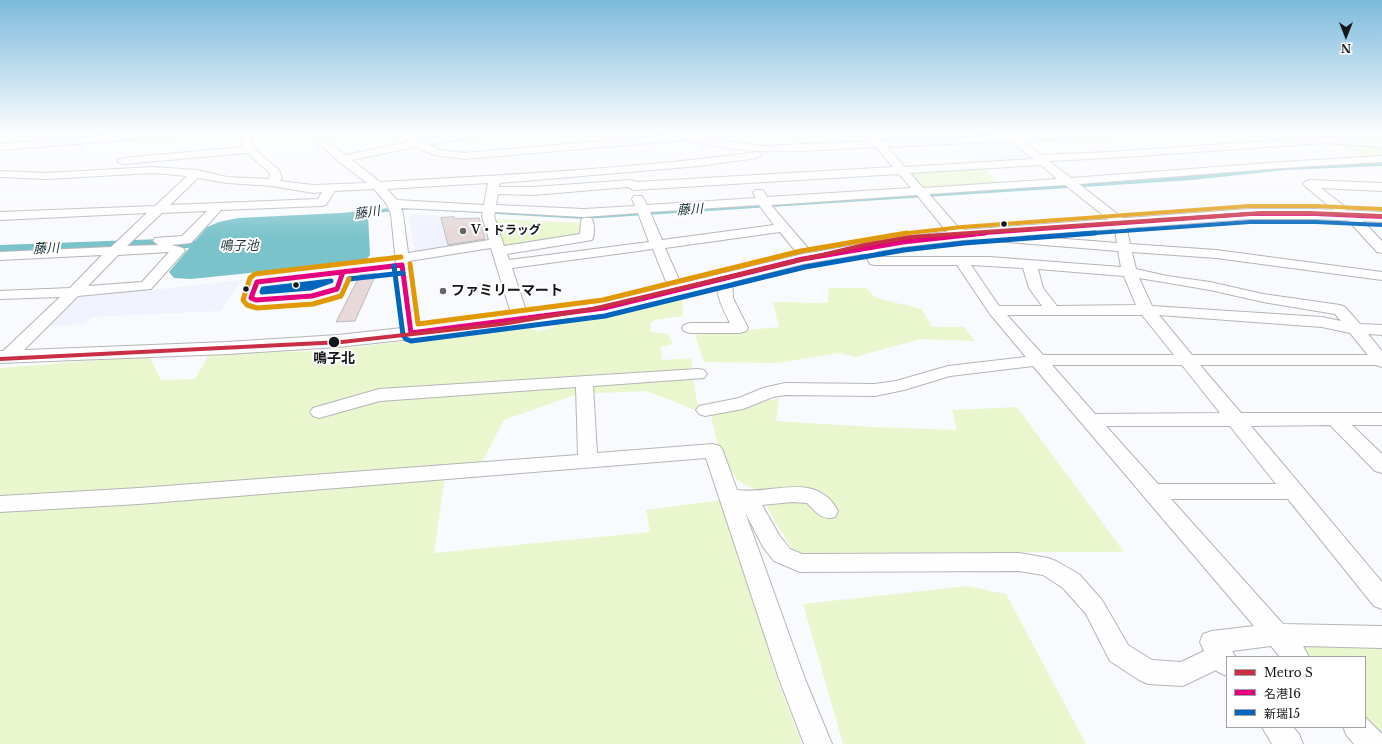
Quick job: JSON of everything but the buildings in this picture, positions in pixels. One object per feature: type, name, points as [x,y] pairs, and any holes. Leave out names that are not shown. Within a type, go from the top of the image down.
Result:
[{"type":"main road","points":[[1345,212],[1382,217]]},
{"type":"main road","points":[[520,316],[674,284],[802,250],[896,235],[958,232],[1116,220],[1281,213],[1382,212]]},
{"type":"main road","points":[[6,352],[235,347],[338,341],[520,316],[604,308],[803,259],[958,232]]},
{"type":"street","points":[[0,173],[68,167]]},
{"type":"street","points":[[268,167],[274,172],[276,178],[272,183]]},
{"type":"street","points":[[352,167],[378,186],[396,209],[410,330]]},
{"type":"street","points":[[535,167],[541,177]]},
{"type":"street","points":[[0,173],[46,176],[153,170],[196,173],[227,180],[272,183],[313,189],[378,186],[494,184],[541,177],[656,167]]},
{"type":"street","points":[[746,167],[765,206],[802,250]]},
{"type":"street","points":[[898,167],[958,232],[1231,255],[1382,276]]},
{"type":"street","points":[[494,184],[533,191],[947,167]]},
{"type":"street","points":[[1049,167],[1116,220],[1124,247],[1129,272],[1146,310],[1382,599]]},
{"type":"street","points":[[1126,167],[1141,177]]},
{"type":"street","points":[[1073,186],[1141,177],[1301,167]]},
{"type":"street","points":[[1288,168],[1345,212],[1382,249]]},
{"type":"street","points":[[396,209],[488,212],[644,213],[1073,186],[1193,183],[1288,168],[1382,169]]},
{"type":"street","points":[[624,170],[632,185],[674,284]]},
{"type":"street","points":[[6,352],[74,292],[119,246],[196,173]]},
{"type":"street","points":[[494,184],[488,212],[520,316]]},
{"type":"street","points":[[1309,184],[1382,187]]},
{"type":"street","points":[[0,216],[322,202],[331,188]]},
{"type":"street","points":[[0,256],[186,240],[218,206]]},
{"type":"street","points":[[488,212],[587,221],[644,213]]},
{"type":"street","points":[[402,258],[587,237],[587,221]]},
{"type":"street","points":[[504,265],[783,228]]},
{"type":"street","points":[[0,247],[119,246],[170,248],[178,251],[146,286],[74,292],[0,295]]},
{"type":"street","points":[[868,247],[875,261],[961,260],[1129,272],[1167,280],[1210,286],[1263,298],[1340,310],[1381,360]]},
{"type":"street","points":[[961,260],[995,311],[1295,656]]},
{"type":"street","points":[[1030,264],[1036,288],[1052,310]]},
{"type":"street","points":[[690,328],[740,328],[726,298],[725,277]]},
{"type":"street","points":[[995,311],[1146,310],[1322,322],[1355,329],[1382,330]]},
{"type":"street","points":[[704,410],[743,403],[770,392],[785,389],[875,390],[898,386],[948,371],[1039,360],[1381,360]]},
{"type":"street","points":[[320,412],[379,395],[698,374]]},
{"type":"street","points":[[584,382],[588,462]]},
{"type":"street","points":[[1335,419],[1382,466]]},
{"type":"street","points":[[1089,420],[1382,419]]},
{"type":"street","points":[[0,504],[139,496],[713,451],[738,498],[782,555],[800,563],[1019,562],[1048,567],[1071,581],[1094,607],[1119,653],[1148,672],[1184,674],[1223,660],[1212,642],[1276,635],[1382,637]]},
{"type":"street","points":[[1152,492],[1293,491]]},
{"type":"street","points":[[738,498],[792,494],[813,496],[828,511]]},
{"type":"street","points":[[738,498],[792,679],[818,744]]},
{"type":"street","points":[[1277,728],[1289,744]]},
{"type":"street","points":[[1358,728],[1372,744]]},
{"type":"shaded area","points":[[413,214],[485,219],[491,241],[415,253],[409,216]]},
{"type":"shaded area","points":[[242,280],[221,311],[92,317],[85,324],[47,326],[75,297],[82,295],[146,289],[145,291]]},
{"type":"green space","points":[[983,168],[1000,183],[921,189],[908,171]]},
{"type":"green space","points":[[498,219],[582,223],[585,234],[502,248],[493,221]]},
{"type":"green space","points":[[829,288],[866,288],[876,298],[922,309],[932,327],[964,327],[975,341],[920,339],[855,357],[839,353],[778,363],[704,362],[695,335],[779,327],[773,302],[828,303]]},
{"type":"green space","points":[[682,294],[683,316],[654,320],[650,324],[651,332],[668,334],[673,344],[661,347],[662,360],[691,358],[698,411],[646,391],[578,394],[504,420],[481,464],[446,468],[434,553],[650,532],[646,510],[722,500],[779,684],[802,744],[0,744],[0,368],[149,356],[161,380],[195,379],[210,353],[322,351],[530,326],[536,331],[553,328],[552,322],[651,303]]},
{"type":"green space","points":[[779,398],[776,421],[872,427],[957,430],[952,410],[1017,407],[1124,552],[798,553],[797,557],[759,492],[737,480],[719,451],[711,415]]},
{"type":"green space","points":[[967,586],[1006,594],[1086,744],[843,744],[803,604]]},
{"type":"green space","points":[[1294,644],[1382,646],[1382,743],[1366,725],[1366,656],[1304,656]]},
{"type":"water","name":"鳴子池","points":[[1281,167],[1365,167],[1286,170],[1192,180],[584,219],[412,209],[368,214],[370,255],[367,259],[358,262],[191,279],[174,278],[169,272],[207,227],[219,222],[238,218],[341,213],[410,206],[584,215],[1142,180]]},
{"type":"waterway","name":"藤川","points":[[0,251],[188,243]]},
{"type":"metro line","name":"S","points":[[0,359],[342,342],[502,324],[592,309],[864,245],[911,237],[1261,213],[1310,213],[1382,216]]},
{"type":"transit line","points":[[410,264],[418,324],[603,300],[801,251],[902,234],[962,227],[1249,206],[1316,206],[1382,209]]},
{"type":"transit line","name":"名港16","points":[[402,265],[411,333],[604,308],[803,259],[903,242],[963,235],[1250,214],[1316,214],[1382,217]]},
{"type":"transit line","name":"新瑞15","points":[[394,266],[403,335],[406,339],[411,341],[605,316],[805,267],[904,250],[964,243],[1250,222],[1316,222],[1382,225]]},
{"type":"transit line","points":[[349,279],[341,296],[313,304],[257,308],[247,305],[243,300],[250,278],[255,274],[401,257]]},
{"type":"transit line","name":"名港16","points":[[343,272],[337,289],[312,296],[256,300],[251,298],[257,282],[402,265]]},
{"type":"transit line","name":"新瑞15","points":[[349,279],[403,273]]},
{"type":"transit line","name":"新瑞15","points":[[331,281],[311,288],[262,292],[263,289],[331,281]]},
{"type":"place","name":"V・ドラッグ","points":[[463,231]]},
{"type":"place","name":"ファミリーマート","points":[[443,291]]},
{"type":"place","name":"鳴子北","points":[[334,342]]}]
